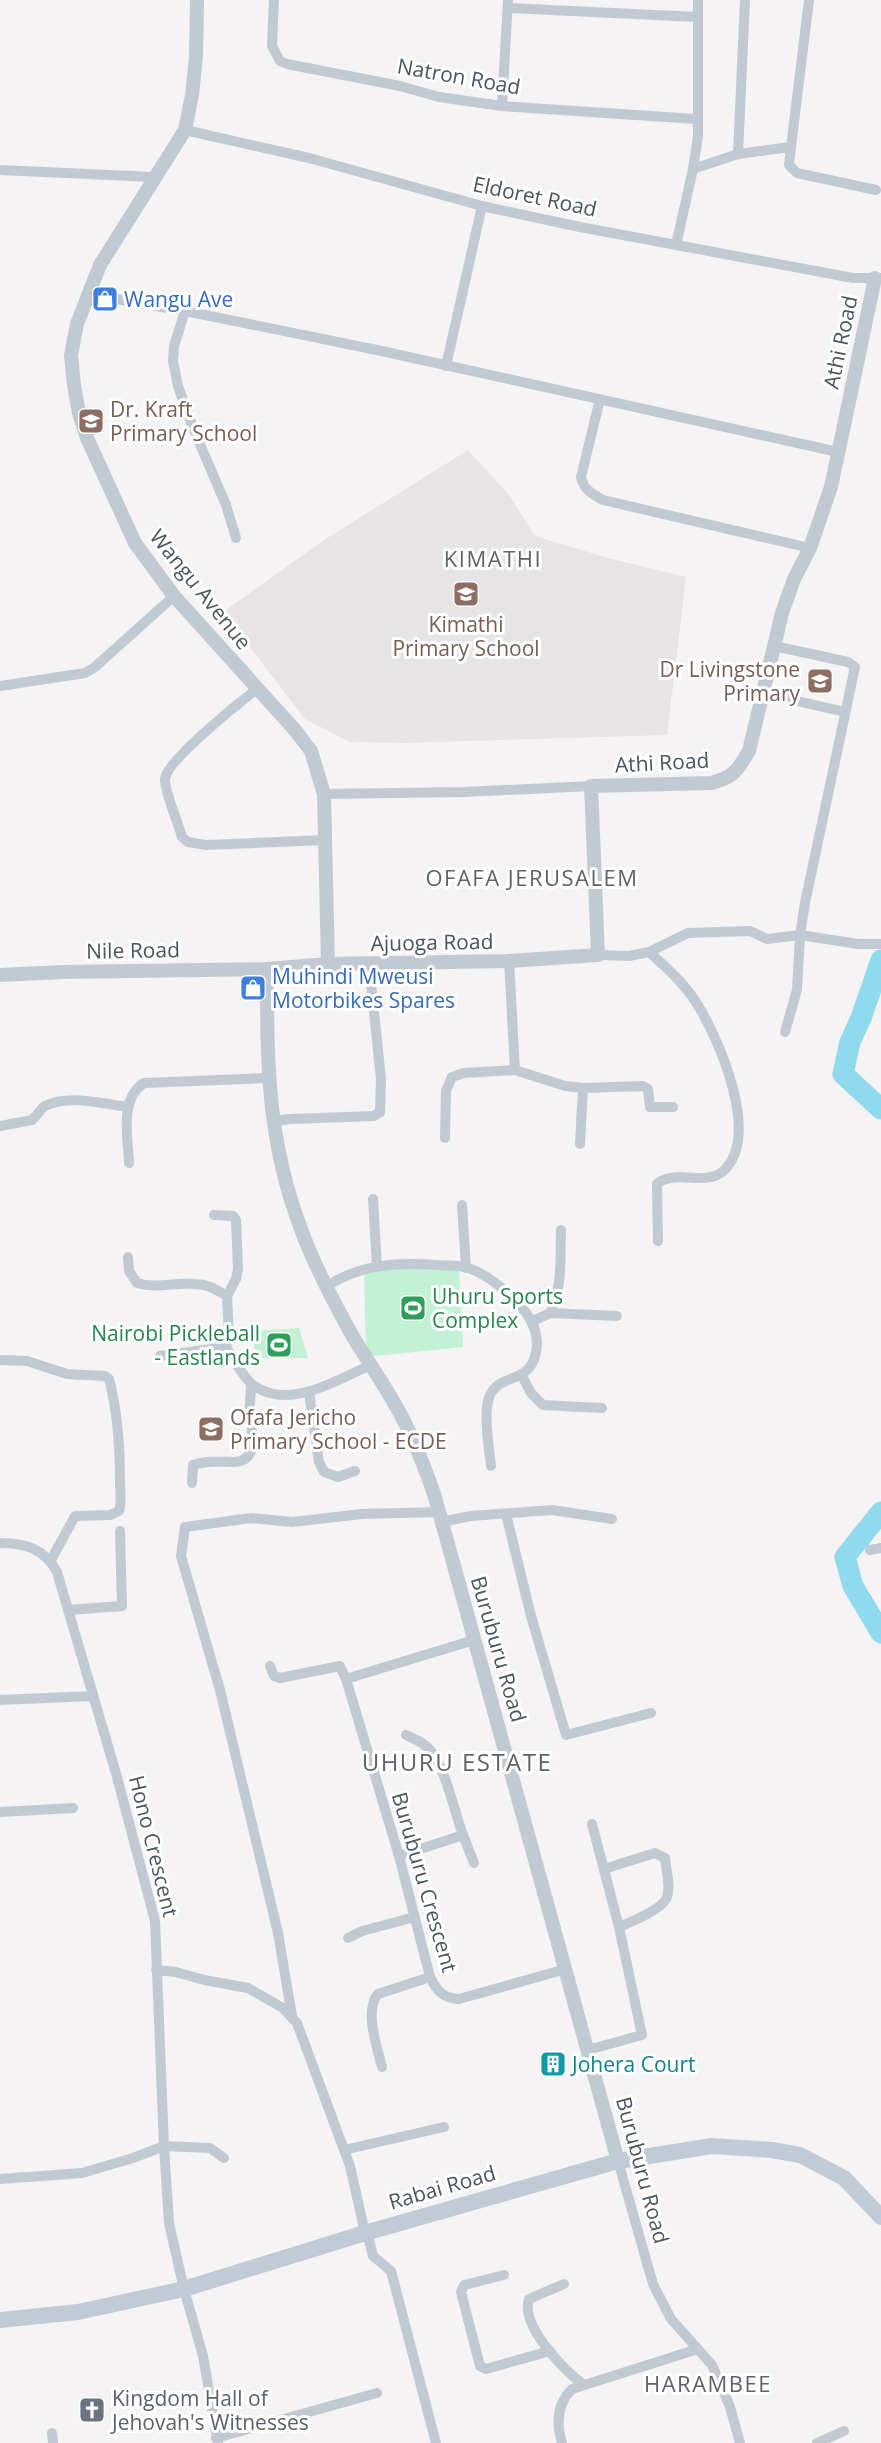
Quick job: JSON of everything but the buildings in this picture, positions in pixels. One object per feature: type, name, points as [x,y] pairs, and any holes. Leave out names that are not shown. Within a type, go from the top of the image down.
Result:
[{"type":"main road","name":"Rabai Road","points":[[0,2320],[78,2312],[184,2289],[366,2232],[618,2161],[712,2146],[772,2150],[800,2155],[844,2178],[881,2217]]},
{"type":"street","name":"Wangu Avenue","points":[[197,0],[193,86],[185,130],[108,250],[77,324],[71,355],[79,413],[87,438],[131,536],[174,596],[295,730],[311,751],[324,794],[328,964]]},
{"type":"street","name":"Natron Road","points":[[274,0],[272,46],[280,61],[400,86],[439,97],[502,106],[696,119]]},
{"type":"street","points":[[676,245],[698,136],[696,119],[698,0]]},
{"type":"street","points":[[738,154],[745,0]]},
{"type":"street","points":[[809,0],[789,165],[797,174],[876,190]]},
{"type":"street","points":[[502,106],[508,4],[698,17]]},
{"type":"street","name":"Eldoret Road","points":[[185,130],[309,158],[482,206],[854,279],[878,278]]},
{"type":"street","points":[[693,169],[738,154],[791,147]]},
{"type":"street","points":[[0,170],[153,177]]},
{"type":"street","points":[[446,366],[482,206]]},
{"type":"street","name":"Athi Road","points":[[324,794],[465,792],[711,783],[727,779],[741,766],[749,751],[782,613],[794,579],[810,548],[831,487],[878,278]]},
{"type":"street","points":[[88,294],[185,311],[838,452]]},
{"type":"street","points":[[185,311],[174,346],[173,361],[178,386],[197,438],[226,505],[236,538]]},
{"type":"street","points":[[600,399],[581,477],[583,485],[589,492],[603,500],[810,548]]},
{"type":"street","points":[[0,686],[85,673],[174,596]]},
{"type":"street","points":[[774,646],[853,664],[855,667],[800,935],[797,990],[785,1032]]},
{"type":"street","points":[[257,689],[227,713],[170,767],[165,780],[182,837],[196,844],[206,845],[324,840]]},
{"type":"street","points":[[763,693],[845,712]]},
{"type":"street","points":[[591,786],[598,955]]},
{"type":"street","name":"Ajuoga Road","points":[[267,969],[328,964],[509,961],[598,955],[629,956],[649,952],[688,933],[750,931],[766,939],[800,935],[858,944],[881,944]]},
{"type":"street","points":[[649,952],[675,975],[696,1002],[715,1038],[729,1074],[738,1130],[734,1155],[722,1172],[713,1177],[664,1180],[657,1184],[658,1241]]},
{"type":"street","points":[[509,961],[515,1070]]},
{"type":"street","points":[[272,1121],[374,1116],[380,1112],[381,1079],[369,964]]},
{"type":"street","name":"Buruburu Road","points":[[267,969],[268,1078],[272,1121],[290,1198],[301,1231],[327,1286],[403,1419],[421,1456],[440,1517],[653,2284],[671,2319],[698,2349],[717,2376],[730,2407],[740,2443]]},
{"type":"street","name":"Nile Road","points":[[0,975],[267,969]]},
{"type":"street","points":[[445,1138],[446,1091],[452,1077],[464,1073],[515,1070],[565,1086],[583,1088],[643,1086],[648,1089],[650,1107],[673,1107]]},
{"type":"street","points":[[129,1163],[128,1107],[132,1095],[144,1083],[268,1078]]},
{"type":"street","points":[[580,1144],[583,1088]]},
{"type":"street","points":[[0,1126],[33,1120],[44,1106],[61,1103],[78,1101],[128,1107]]},
{"type":"street","points":[[373,1199],[377,1266]]},
{"type":"street","points":[[462,1204],[466,1268]]},
{"type":"street","points":[[214,1215],[233,1216],[236,1220],[238,1269],[236,1279],[227,1296],[229,1335],[226,1347],[252,1384],[272,1395],[309,1392],[371,1365]]},
{"type":"street","points":[[550,1313],[557,1300],[560,1285],[561,1230]]},
{"type":"street","points":[[128,1257],[129,1271],[137,1282],[168,1287],[195,1283],[212,1287],[227,1296]]},
{"type":"street","points":[[327,1286],[344,1275],[377,1266],[410,1263],[466,1268],[492,1281],[510,1295],[532,1321],[537,1338],[536,1353],[529,1370],[522,1376],[497,1386],[491,1393],[488,1411],[491,1466]]},
{"type":"street","points":[[532,1321],[550,1313],[617,1316]]},
{"type":"street","points":[[160,1356],[226,1347]]},
{"type":"street","points":[[0,1360],[27,1361],[81,1376],[105,1376],[109,1379],[117,1412],[120,1506],[116,1514],[75,1516],[51,1560],[31,1547],[18,1543],[0,1544]]},
{"type":"street","points":[[522,1376],[531,1393],[543,1405],[602,1408]]},
{"type":"street","points":[[192,1483],[194,1465],[201,1462],[242,1461],[249,1456],[253,1445],[250,1415],[252,1384]]},
{"type":"street","points":[[309,1392],[317,1453],[324,1472],[338,1477],[355,1471]]},
{"type":"street","points":[[436,2443],[392,2271],[374,2256],[350,2166],[292,2016],[278,1933],[223,1701],[198,1616],[194,1594],[181,1556],[185,1527],[251,1518],[292,1522],[362,1514],[440,1517],[552,1510],[612,1519]]},
{"type":"street","points":[[506,1514],[531,1616],[566,1735],[651,1713]]},
{"type":"street","points":[[69,1610],[122,1606],[120,1531]]},
{"type":"street","name":"Hono Crescent","points":[[51,1560],[69,1610],[152,1908],[170,2223],[184,2289],[202,2356],[217,2441]]},
{"type":"street","points":[[270,1666],[274,1676],[280,1678],[340,1666],[346,1678],[474,1640]]},
{"type":"street","name":"Buruburu Crescent","points":[[346,1678],[399,1856],[430,1977],[436,1990],[449,1998],[459,1999],[566,1969]]},
{"type":"street","points":[[0,1700],[93,1696]]},
{"type":"street","points":[[406,1735],[419,1740],[432,1752],[474,1863]]},
{"type":"street","points":[[0,1812],[73,1808]]},
{"type":"street","points":[[588,2050],[642,2035],[619,1927],[592,1824]]},
{"type":"street","points":[[399,1856],[463,1835]]},
{"type":"street","points":[[604,1869],[655,1853],[665,1858],[668,1895],[665,1901],[648,1913],[619,1927]]},
{"type":"street","points":[[348,1938],[362,1931],[415,1917]]},
{"type":"street","points":[[156,1970],[176,1972],[248,1988],[292,2016]]},
{"type":"street","points":[[382,2067],[374,2036],[372,2005],[374,1999],[378,1994],[430,1977]]},
{"type":"street","points":[[344,2150],[444,2127]]},
{"type":"street","points":[[0,2179],[82,2174],[164,2146],[210,2148],[224,2158]]},
{"type":"street","points":[[504,2275],[462,2287],[461,2292],[480,2366],[486,2369],[550,2351]]},
{"type":"street","points":[[564,2284],[529,2299],[527,2306],[536,2332],[566,2372],[584,2385]]},
{"type":"street","points":[[562,2443],[558,2412],[572,2389],[698,2349]]},
{"type":"street","points":[[217,2441],[377,2393]]},
{"type":"street","points":[[817,2443],[844,2431]]},
{"type":"shaded area","name":"Kimathi Primary School","points":[[468,450],[509,495],[535,536],[608,558],[686,577],[667,735],[405,743],[350,742],[305,719],[223,612],[324,540]]},
{"type":"green space","name":"Uhuru Sports Complex","points":[[459,1267],[463,1347],[366,1357],[364,1269]]},
{"type":"green space","name":"Nairobi Pickleball - Eastlands","points":[[299,1328],[308,1358],[257,1358],[250,1331]]},
{"type":"waterway","points":[[881,960],[861,1018],[850,1042],[843,1074],[881,1109]]},
{"type":"waterway","points":[[881,1512],[845,1557],[853,1586],[881,1633]]},
{"type":"place","name":"Wangu Ave","points":[[105,299]]},
{"type":"place","name":"Dr. Kraft Primary School","points":[[91,421]]},
{"type":"place","name":"Kimathi Primary School","points":[[466,594]]},
{"type":"place","name":"Dr Livingstone Primary","points":[[820,681]]},
{"type":"place","name":"Muhindi Mweusi Motorbikes Spares","points":[[253,988]]},
{"type":"place","name":"Uhuru Sports Complex","points":[[413,1308]]},
{"type":"place","name":"Nairobi Pickleball - Eastlands","points":[[279,1345]]},
{"type":"place","name":"Ofafa Jericho Primary School - ECDE","points":[[211,1429]]},
{"type":"place","name":"Johera Court","points":[[553,2064]]},
{"type":"place","name":"Kingdom Hall of Jehovah's Witnesses","points":[[92,2410]]},
{"type":"district","name":"KIMATHI","points":[[493,558]]},
{"type":"district","name":"OFAFA JERUSALEM","points":[[532,877]]},
{"type":"district","name":"UHURU ESTATE","points":[[457,1761]]},
{"type":"district","name":"HARAMBEE","points":[[708,2383]]}]
